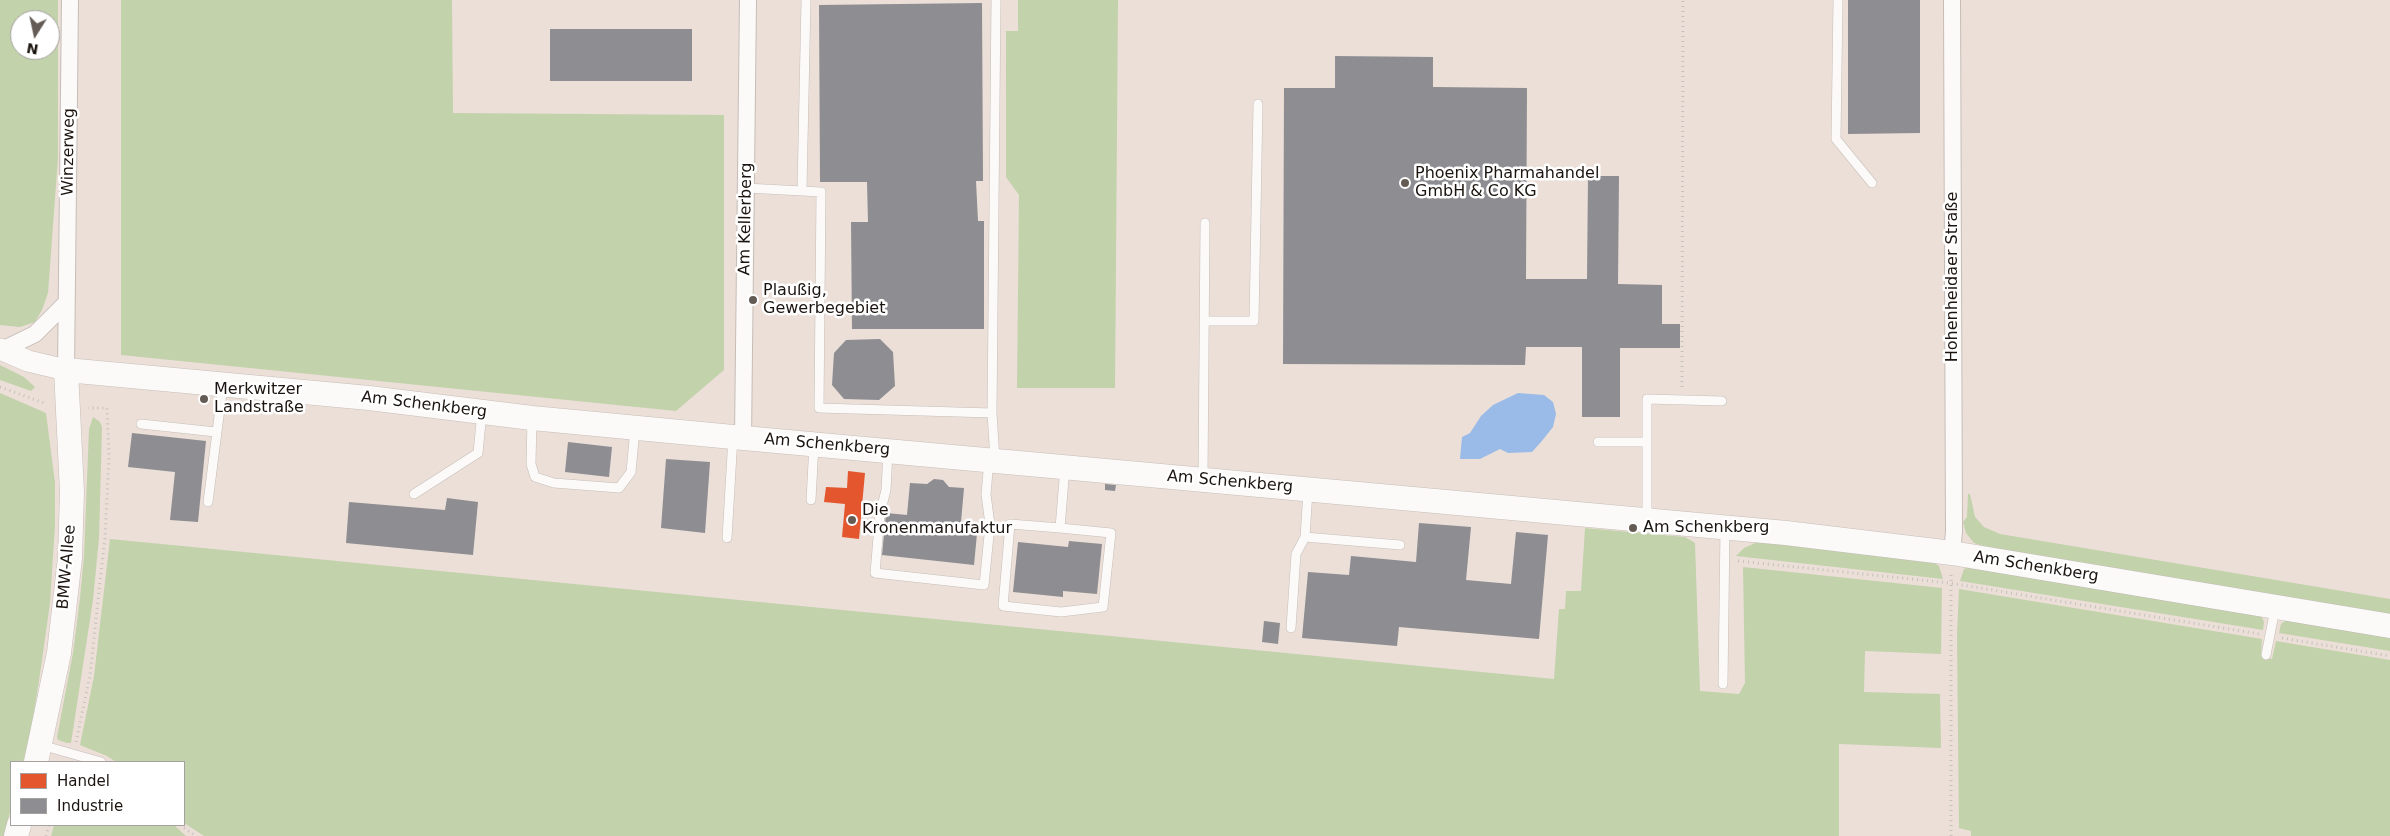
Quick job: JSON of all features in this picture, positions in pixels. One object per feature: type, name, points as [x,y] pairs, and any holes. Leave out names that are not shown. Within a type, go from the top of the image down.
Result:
[{"type":"main road","name":"Am Schenkberg","points":[[66,370],[369,398],[532,418],[1725,527],[1952,553],[2390,626]]},
{"type":"main road","name":"BMW-Allee","points":[[38,754],[59,653],[70,558],[72,492],[66,370]]},
{"type":"street","name":"Winzerweg","points":[[66,370],[70,0]]},
{"type":"street","name":"Am Kellerberg","points":[[738,437],[746,188],[748,0]]},
{"type":"street","name":"Hohenheidaer Straße","points":[[1952,0],[1954,532],[1952,553]]},
{"type":"street","points":[[1,349],[35,334],[66,303]]},
{"type":"street","points":[[1,349],[28,361],[66,370]]},
{"type":"lane","points":[[802,190],[806,0]]},
{"type":"lane","points":[[888,451],[886,490],[880,514],[875,573],[984,585],[990,525],[986,494],[992,460],[996,0]]},
{"type":"lane","points":[[1838,0],[1836,139],[1872,183]]},
{"type":"lane","points":[[1204,321],[1254,321],[1258,104]]},
{"type":"lane","points":[[746,188],[821,192],[819,408],[992,413]]},
{"type":"lane","points":[[1203,479],[1205,223]]},
{"type":"lane","points":[[208,502],[223,385]]},
{"type":"lane","points":[[1647,520],[1647,399],[1722,400]]},
{"type":"lane","points":[[414,494],[478,453],[482,412]]},
{"type":"lane","points":[[532,418],[531,464],[535,477],[554,483],[619,488],[630,472],[635,427]]},
{"type":"lane","points":[[141,424],[216,432]]},
{"type":"lane","points":[[726,538],[738,437]]},
{"type":"lane","points":[[1598,442],[1647,442]]},
{"type":"lane","points":[[810,500],[814,444]]},
{"type":"lane","points":[[1060,528],[1065,467]]},
{"type":"lane","points":[[1291,628],[1296,554],[1305,537],[1308,489]]},
{"type":"lane","points":[[1010,524],[1060,528],[1111,532],[1102,607],[1061,612],[1003,606],[1010,524]]},
{"type":"lane","points":[[1723,684],[1725,527]]},
{"type":"lane","points":[[1305,537],[1400,545]]},
{"type":"lane","points":[[2266,656],[2276,607]]},
{"type":"lane","points":[[38,754],[74,754],[98,761]]},
{"type":"path","points":[[1682,400],[1683,0]]},
{"type":"path","points":[[0,387],[44,403],[69,408],[108,408],[109,457],[105,538],[92,657],[74,754]]},
{"type":"path","points":[[1951,836],[1950,583],[1952,553]]},
{"type":"path","points":[[1725,560],[1950,583],[2390,656]]},
{"type":"path","points":[[181,826],[196,836]]},
{"type":"green space","points":[[0,0],[58,0],[58,10],[10,10],[10,60],[58,60],[58,158],[48,293],[35,322],[20,327],[0,325]]},
{"type":"green space","points":[[121,0],[452,0],[453,113],[724,115],[724,370],[676,411],[121,355]]},
{"type":"green space","points":[[1018,0],[1118,0],[1115,388],[1017,388],[1019,195],[1006,177],[1006,31],[1018,31]]},
{"type":"green space","points":[[0,365],[24,377],[35,387],[31,391],[0,380]]},
{"type":"green space","points":[[0,393],[46,413],[55,483],[55,525],[50,603],[31,731],[23,761],[10,761],[10,812],[4,836],[0,836]]},
{"type":"green space","points":[[93,417],[100,422],[102,427],[99,538],[93,600],[71,743],[67,743],[58,740],[57,737],[73,653],[80,598],[84,556],[89,429]]},
{"type":"green space","points":[[1968,494],[1970,494],[1975,517],[1984,527],[2000,534],[2390,599],[2390,615],[1990,548],[1974,543],[1966,533],[1963,522],[1967,517]]},
{"type":"green space","points":[[1585,528],[1685,537],[1695,543],[1700,691],[1739,694],[1745,683],[1743,567],[1942,588],[1941,654],[1865,651],[1864,692],[1940,694],[1941,748],[1839,744],[1839,836],[204,836],[185,824],[185,761],[114,761],[80,745],[94,676],[110,539],[1554,679],[1559,609],[1565,609],[1566,591],[1581,591]]},
{"type":"green space","points":[[1762,540],[1929,559],[1939,566],[1943,579],[1736,556],[1744,548]]},
{"type":"green space","points":[[1972,566],[2261,615],[2264,622],[2263,630],[1960,581],[1964,569]]},
{"type":"green space","points":[[1959,589],[2262,639],[2261,656],[2272,659],[2276,641],[2390,660],[2390,836],[1971,836],[1971,831],[1959,828],[1957,635]]},
{"type":"green space","points":[[2288,619],[2390,636],[2390,651],[2279,633],[2281,624]]},
{"type":"green space","points":[[54,826],[175,826],[186,836],[51,836]]},
{"type":"water","points":[[1518,393],[1544,395],[1553,402],[1556,414],[1553,427],[1541,442],[1532,452],[1508,453],[1500,449],[1480,459],[1460,459],[1462,437],[1470,433],[1481,416],[1493,405]]},
{"type":"building: Handel","name":"Die Kronenmanufaktur","points":[[848,471],[865,473],[859,539],[842,537],[845,504],[824,502],[826,487],[847,488]]},
{"type":"building: Industrie","points":[[1848,0],[1920,0],[1920,133],[1848,134]]},
{"type":"building: Industrie","points":[[982,3],[983,181],[976,181],[978,221],[984,221],[984,329],[852,329],[851,222],[868,222],[867,182],[820,182],[819,5]]},
{"type":"building: Industrie","points":[[550,29],[692,29],[692,81],[550,81]]},
{"type":"building: Industrie","name":"Phoenix Pharmahandel GmbH & Co KG","points":[[1335,56],[1433,57],[1433,87],[1527,88],[1526,279],[1587,279],[1588,176],[1619,176],[1618,284],[1662,285],[1662,324],[1680,324],[1680,348],[1620,348],[1620,417],[1582,417],[1582,347],[1526,347],[1525,365],[1283,364],[1284,88],[1335,88]]},
{"type":"building: Industrie","points":[[880,339],[893,352],[895,386],[879,400],[844,399],[832,385],[834,353],[846,340]]},
{"type":"building: Industrie","points":[[132,433],[206,441],[198,522],[170,520],[175,472],[128,467]]},
{"type":"building: Industrie","points":[[568,442],[612,447],[609,477],[565,472]]},
{"type":"building: Industrie","points":[[666,459],[710,462],[705,533],[661,528]]},
{"type":"building: Industrie","points":[[934,479],[943,480],[949,487],[964,488],[961,522],[978,523],[974,565],[882,555],[886,513],[907,515],[910,483],[927,484]]},
{"type":"building: Industrie","points":[[1105,484],[1116,485],[1115,491],[1105,490]]},
{"type":"building: Industrie","points":[[447,498],[478,502],[473,555],[346,543],[349,502],[445,510]]},
{"type":"building: Industrie","points":[[1419,523],[1471,527],[1466,580],[1511,584],[1516,532],[1548,535],[1539,639],[1399,627],[1397,646],[1302,638],[1308,572],[1349,575],[1351,556],[1416,562]]},
{"type":"building: Industrie","points":[[1069,541],[1102,544],[1097,594],[1063,591],[1063,597],[1013,592],[1018,542],[1068,547]]},
{"type":"building: Industrie","points":[[1264,621],[1280,623],[1278,644],[1262,642]]},
{"type":"place","name":"Phoenix Pharmahandel GmbH & Co KG","points":[[1405,183]]},
{"type":"place","name":"Plaußig, Gewerbegebiet","points":[[753,300]]},
{"type":"place","name":"Merkwitzer Landstraße","points":[[204,399]]},
{"type":"place","name":"Die Kronenmanufaktur","points":[[852,520]]},
{"type":"place","name":"Am Schenkberg","points":[[1633,528]]}]
